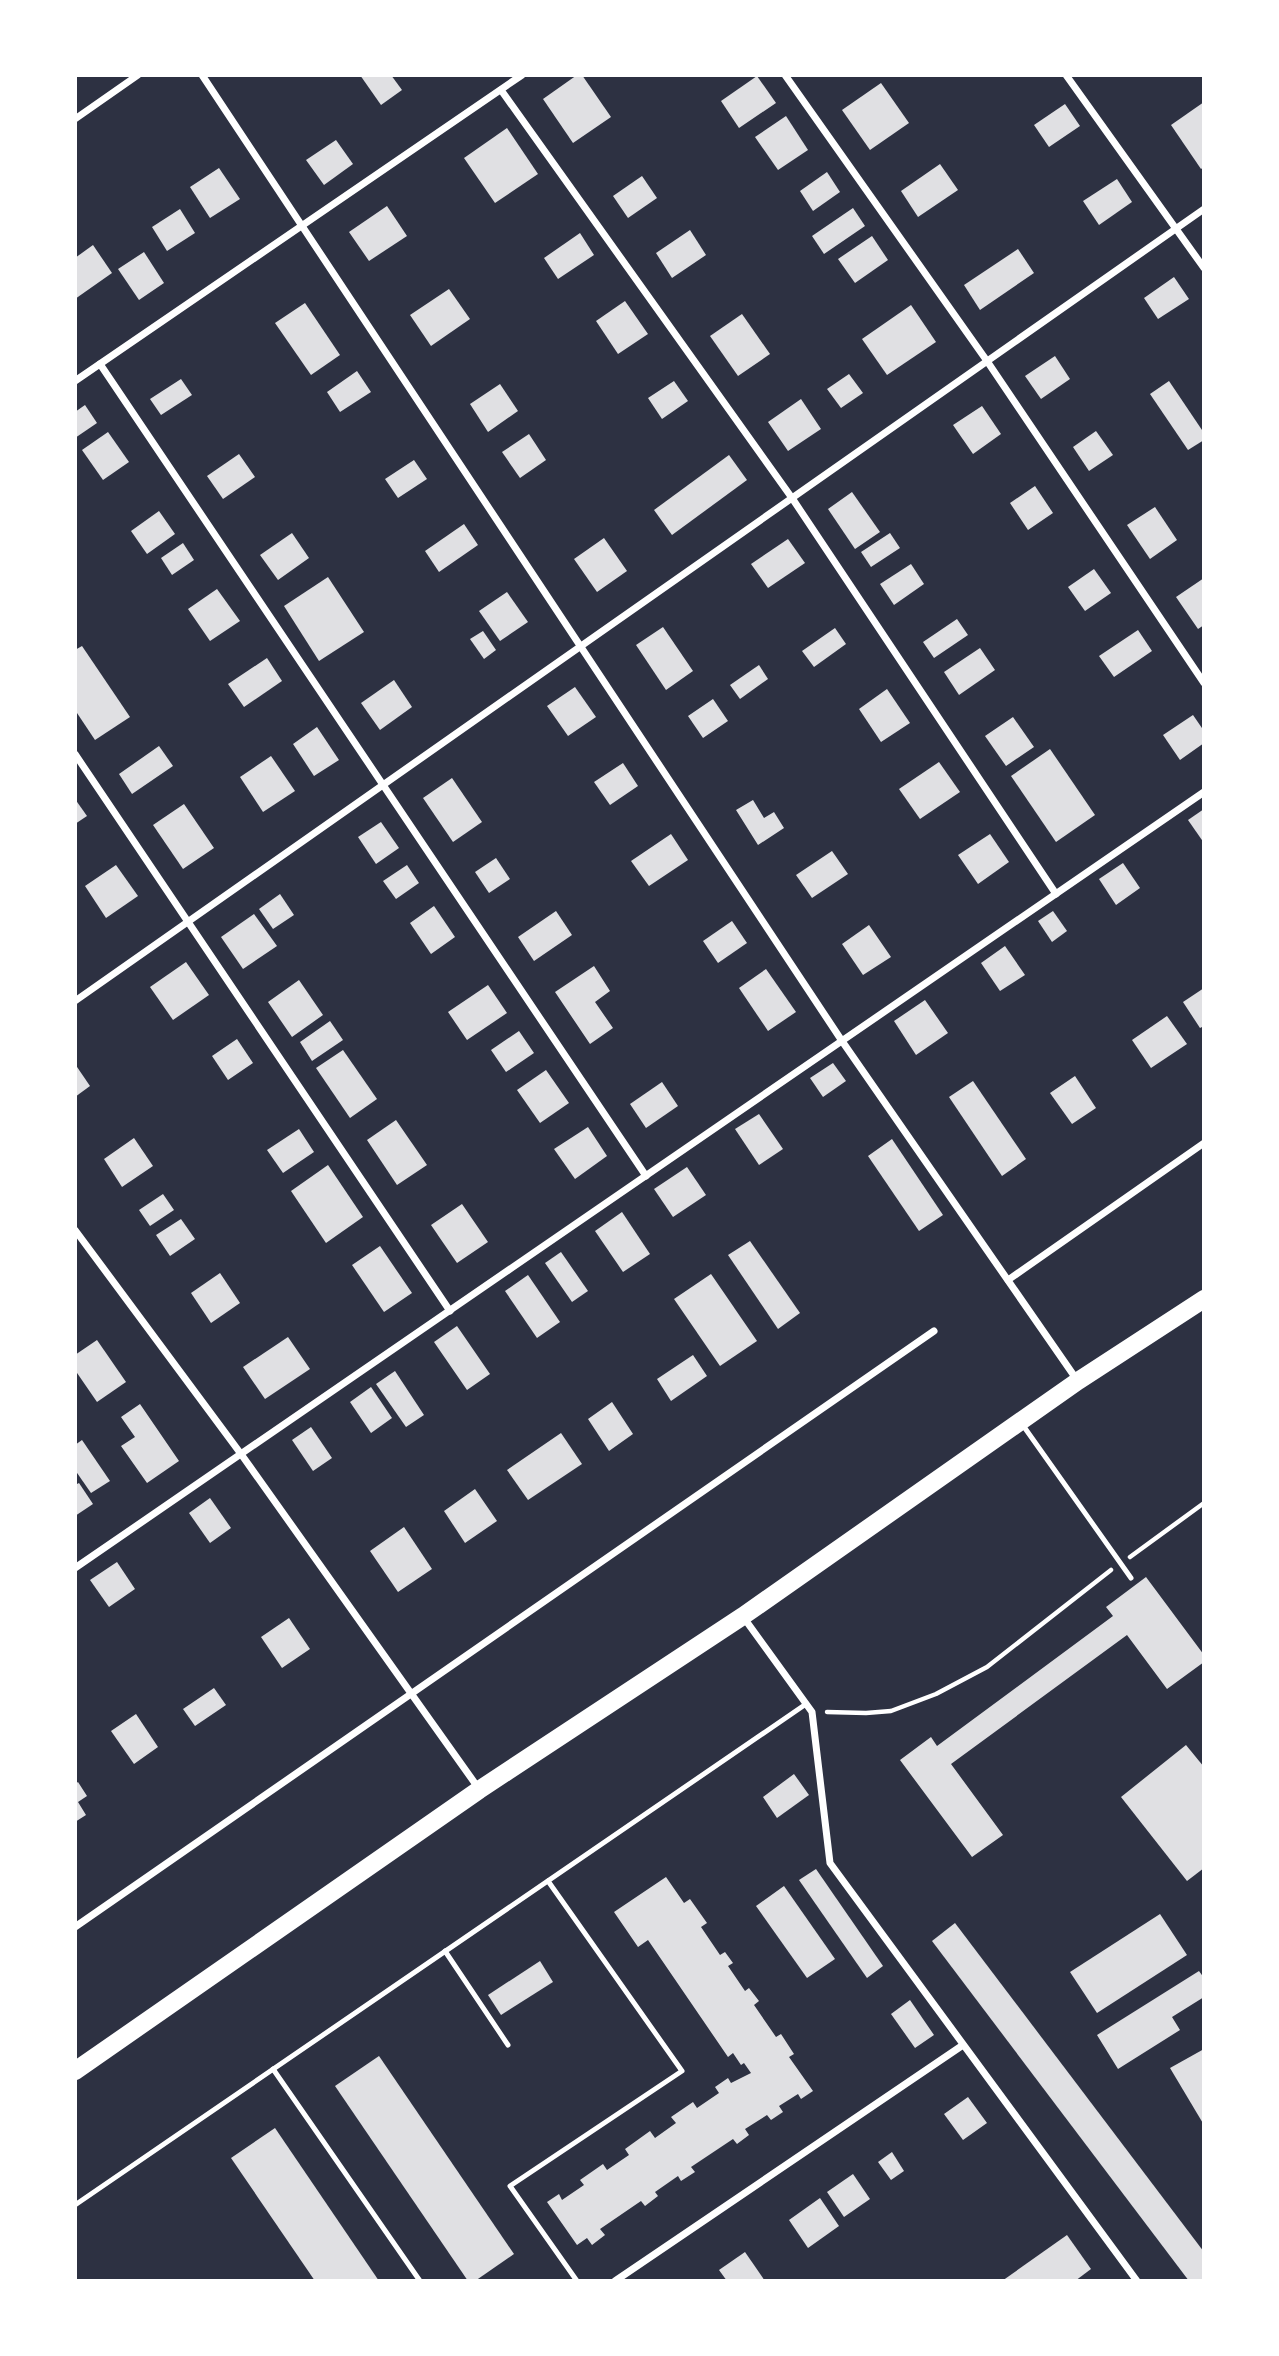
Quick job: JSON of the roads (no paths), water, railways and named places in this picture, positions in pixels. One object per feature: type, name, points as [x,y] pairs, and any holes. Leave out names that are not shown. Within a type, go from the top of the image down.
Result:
[{"type":"main road","points":[[75,2071],[479,1790],[743,1616],[1077,1381],[1204,1298]]},
{"type":"street","points":[[75,119],[138,75]]},
{"type":"street","points":[[202,75],[842,1041],[1077,1381]]},
{"type":"street","points":[[75,381],[522,75]]},
{"type":"street","points":[[785,75],[987,361],[1204,682]]},
{"type":"street","points":[[1066,75],[1204,268]]},
{"type":"street","points":[[501,90],[792,498],[1056,894]]},
{"type":"street","points":[[75,1000],[1204,209]]},
{"type":"street","points":[[100,364],[646,1176]]},
{"type":"street","points":[[75,754],[450,1311]]},
{"type":"street","points":[[75,1568],[1204,792]]},
{"type":"street","points":[[1008,1280],[1204,1143]]},
{"type":"street","points":[[75,1230],[241,1454],[479,1790]]},
{"type":"street","points":[[75,1927],[934,1331]]},
{"type":"street","points":[[743,1616],[812,1712],[830,1863],[1137,2281]]},
{"type":"street","points":[[615,2281],[963,2045]]},
{"type":"lane","points":[[1020,1422],[1130,1578]]},
{"type":"lane","points":[[75,2205],[806,1704]]},
{"type":"lane","points":[[548,1881],[682,2071],[510,2186],[577,2281]]},
{"type":"lane","points":[[445,1951],[508,2046]]},
{"type":"lane","points":[[273,2069],[420,2281]]}]
